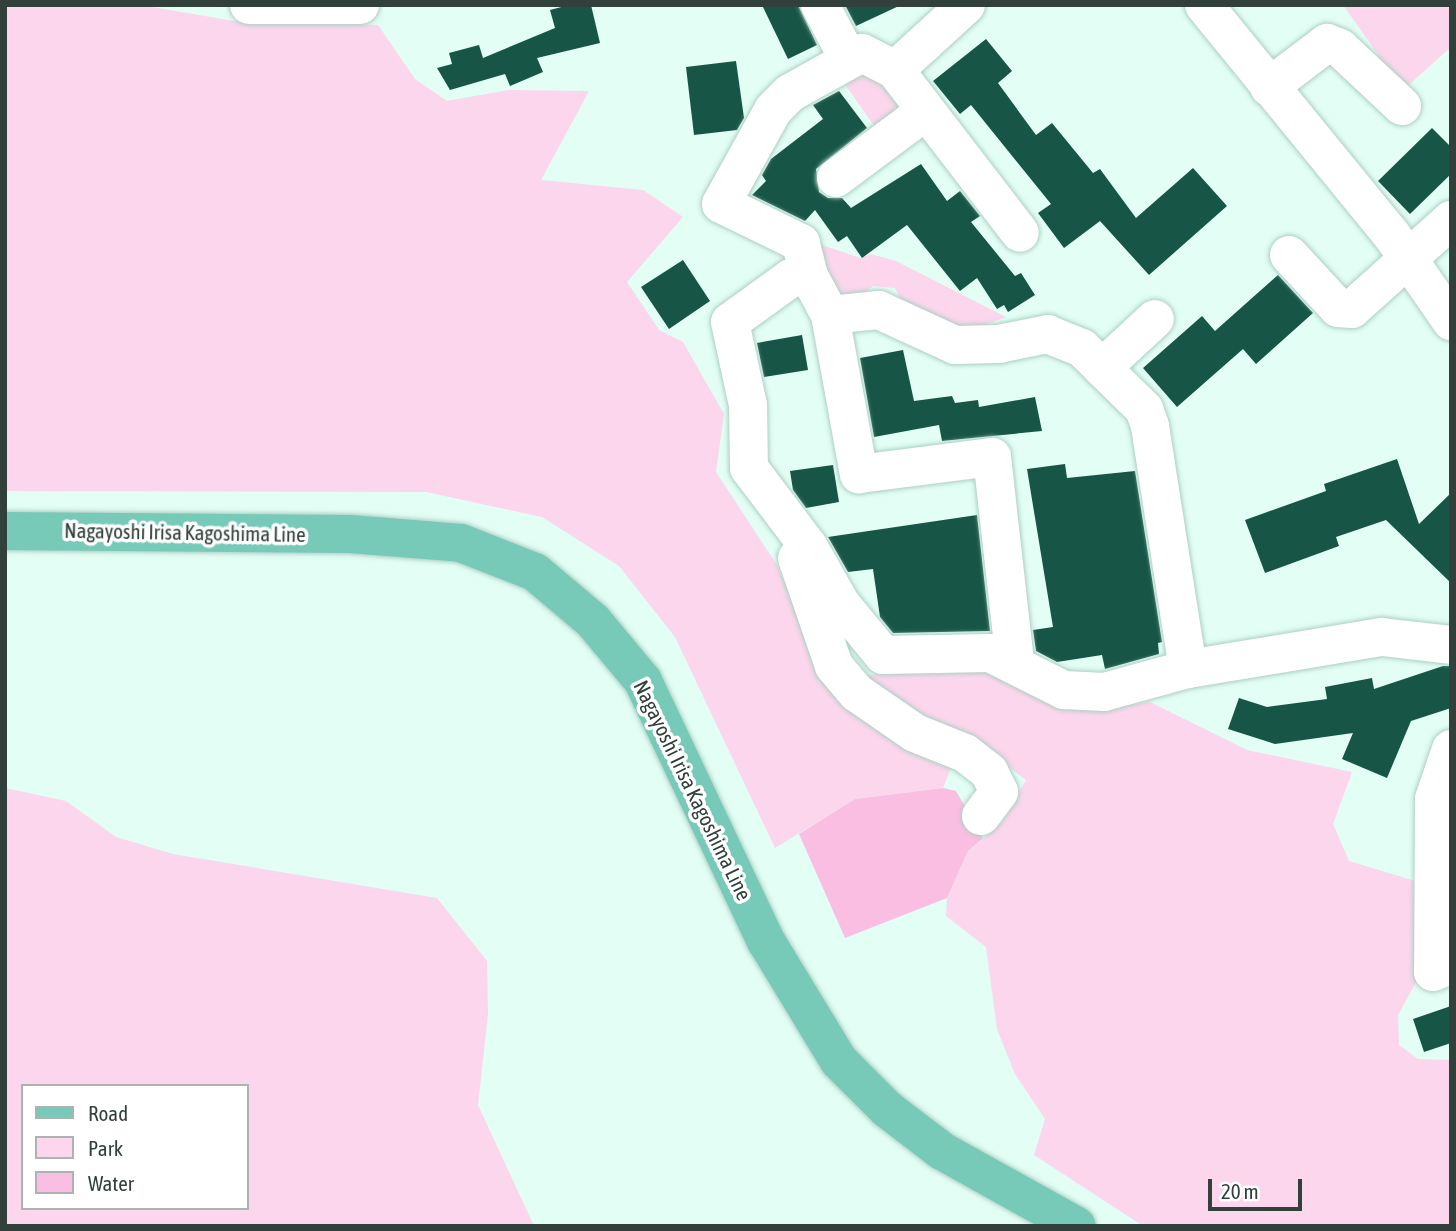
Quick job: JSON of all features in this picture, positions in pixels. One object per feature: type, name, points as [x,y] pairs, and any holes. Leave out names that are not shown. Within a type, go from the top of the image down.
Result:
[{"type":"main road","name":"Nagayoshi Irisa Kagoshima Line","points":[[5,531],[351,534],[461,543],[535,572],[593,621],[643,681],[766,941],[839,1061],[887,1109],[943,1151],[1077,1226]]},
{"type":"street","points":[[249,5],[360,5]]},
{"type":"street","points":[[820,5],[848,58]]},
{"type":"street","points":[[895,71],[966,5]]},
{"type":"street","points":[[1204,5],[1391,234],[1451,321]]},
{"type":"street","points":[[1269,87],[1328,43],[1340,48],[1402,106]]},
{"type":"street","points":[[1015,662],[992,457],[859,474],[830,315],[809,276],[801,243],[721,204],[773,110],[790,93],[848,58],[862,53],[895,71],[1020,233]]},
{"type":"street","points":[[836,178],[926,111]]},
{"type":"street","points":[[1289,255],[1338,308],[1352,309],[1409,262],[1451,220]]},
{"type":"street","points":[[809,276],[791,278],[730,322],[748,405],[749,468],[808,547],[841,604],[883,655],[990,653],[1015,662],[1064,690],[1104,692],[1188,669],[1382,637],[1451,645]]},
{"type":"street","points":[[830,315],[879,310],[954,345],[999,344],[1048,334],[1082,348],[1144,410],[1150,426],[1188,669]]},
{"type":"street","points":[[1102,368],[1155,319]]},
{"type":"street","points":[[775,505],[834,666],[858,693],[915,733],[965,753],[989,772],[999,792],[981,816]]},
{"type":"street","points":[[1451,749],[1434,799],[1433,972],[1451,965]]},
{"type":"green space","points":[[5,5],[140,5],[234,21],[378,25],[415,79],[447,101],[508,90],[589,91],[541,180],[643,190],[683,217],[627,282],[659,330],[683,342],[724,414],[716,472],[777,565],[825,675],[951,768],[943,788],[855,799],[775,848],[675,637],[619,566],[542,517],[426,492],[5,491]]},
{"type":"green space","points":[[1343,5],[1451,5],[1451,47],[1403,90]]},
{"type":"green space","points":[[868,66],[905,111],[877,130],[844,83]]},
{"type":"green space","points":[[816,243],[861,258],[871,254],[896,261],[1006,317],[963,333],[903,304],[895,288],[873,286],[863,294],[845,298],[836,293]]},
{"type":"green space","points":[[990,668],[1108,708],[1150,702],[1247,750],[1352,772],[1333,824],[1349,861],[1415,881],[1418,979],[1398,1015],[1399,1045],[1418,1059],[1451,1060],[1451,1226],[1143,1226],[1034,1155],[1045,1119],[1015,1074],[997,1029],[986,947],[946,916],[947,898],[968,851],[1002,822],[1026,780],[969,737],[905,721],[849,676]]},
{"type":"green space","points":[[5,788],[66,801],[116,837],[173,854],[437,898],[487,961],[488,1014],[478,1105],[534,1226],[5,1226]]},
{"type":"water","points":[[943,788],[956,791],[983,838],[968,851],[947,898],[845,938],[799,834],[855,799]]},
{"type":"building","points":[[569,5],[591,5],[600,43],[537,58],[543,72],[510,86],[505,74],[450,90],[437,68],[452,64],[449,53],[479,45],[483,58],[555,28],[550,10]]},
{"type":"building","points":[[762,5],[798,5],[817,45],[788,59]]},
{"type":"building","points":[[845,5],[901,5],[856,26]]},
{"type":"building","points":[[986,39],[1012,71],[998,83],[1036,135],[1052,123],[1093,173],[1100,169],[1136,218],[1193,168],[1227,206],[1149,275],[1100,221],[1064,248],[1038,213],[1051,204],[971,105],[960,114],[933,81]]},
{"type":"building","points":[[736,61],[744,118],[737,130],[694,135],[686,67]]},
{"type":"building","points":[[839,91],[867,128],[816,169],[819,192],[828,198],[842,198],[851,208],[921,164],[947,201],[960,191],[980,216],[971,222],[1015,276],[1021,273],[1035,295],[1008,312],[1004,305],[997,309],[977,278],[960,291],[907,225],[862,258],[847,236],[838,242],[815,210],[805,221],[752,195],[766,181],[762,175],[771,159],[823,119],[813,105]]},
{"type":"building","points":[[1432,128],[1451,147],[1451,174],[1410,214],[1378,181]]},
{"type":"building","points":[[683,260],[710,301],[669,329],[641,287]]},
{"type":"building","points":[[1278,275],[1313,313],[1256,364],[1243,349],[1177,407],[1143,368],[1202,316],[1215,331]]},
{"type":"building","points":[[802,335],[808,370],[764,377],[757,343]]},
{"type":"building","points":[[903,350],[914,401],[952,396],[955,403],[978,400],[979,407],[1035,397],[1042,431],[942,441],[939,425],[874,437],[860,358]]},
{"type":"building","points":[[1397,459],[1419,524],[1451,493],[1451,583],[1386,520],[1336,537],[1339,546],[1265,573],[1245,520],[1326,491],[1324,484]]},
{"type":"building","points":[[1065,464],[1067,478],[1135,471],[1162,642],[1158,643],[1159,654],[1105,669],[1102,655],[1057,662],[1036,651],[1033,630],[1053,627],[1027,469]]},
{"type":"building","points":[[833,465],[839,502],[806,508],[793,490],[790,471]]},
{"type":"building","points":[[977,515],[990,631],[893,633],[880,617],[873,569],[848,572],[828,537]]},
{"type":"building","points":[[1443,666],[1451,666],[1451,708],[1411,721],[1387,778],[1342,759],[1353,733],[1275,744],[1228,729],[1239,698],[1267,707],[1327,699],[1325,687],[1372,678],[1374,689]]},
{"type":"building","points":[[1451,1006],[1451,1043],[1424,1052],[1413,1019]]}]
